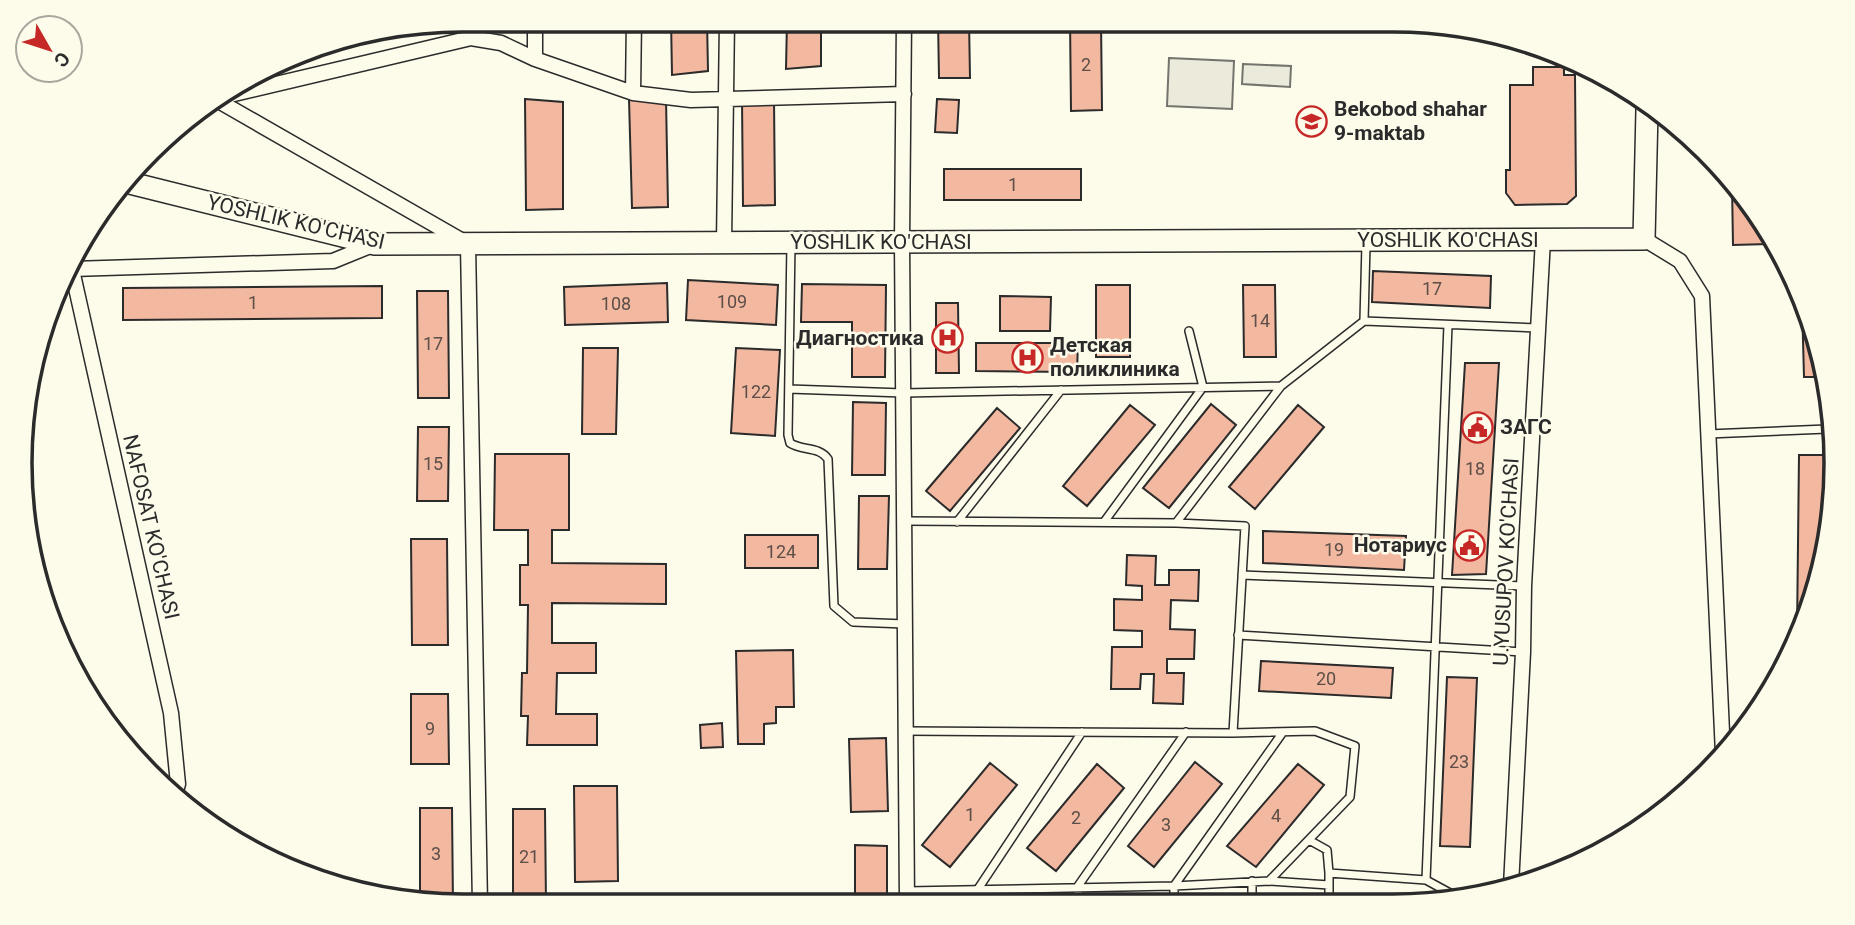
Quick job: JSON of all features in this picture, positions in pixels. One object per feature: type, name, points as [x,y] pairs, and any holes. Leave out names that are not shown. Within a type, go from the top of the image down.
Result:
[{"type":"street","points":[[535,32],[535,59]]},
{"type":"street","points":[[633,93],[634,32]]},
{"type":"street","points":[[724,243],[727,32]]},
{"type":"street","points":[[904,32],[902,242],[907,894]]},
{"type":"street","points":[[243,92],[471,38],[501,43],[535,59],[633,93],[691,100],[904,94]]},
{"type":"street","points":[[225,103],[468,244],[480,894]]},
{"type":"street","points":[[1647,115],[1644,239],[1680,261],[1702,296],[1722,740]]},
{"type":"street","name":"YOSHLIK KO'CHASI","points":[[133,184],[375,244],[1644,239]]},
{"type":"street","name":"U.YUSUPOV KO'CHASI","points":[[1511,877],[1543,239]]},
{"type":"street","points":[[77,270],[334,261],[375,244]]},
{"type":"street","name":"NAFOSAT KO'CHASI","points":[[74,277],[171,713],[177,786]]},
{"type":"lane","points":[[1364,321],[1366,240]]},
{"type":"lane","points":[[791,243],[788,435],[790,443],[796,447],[824,453],[828,458],[834,606],[853,622],[905,624]]},
{"type":"lane","points":[[1176,523],[1281,386],[1364,321],[1539,328]]},
{"type":"lane","points":[[1426,880],[1448,325]]},
{"type":"lane","points":[[1189,331],[1203,387]]},
{"type":"lane","points":[[789,389],[903,393],[1281,386]]},
{"type":"lane","points":[[1104,522],[1203,387]]},
{"type":"lane","points":[[957,522],[1061,390]]},
{"type":"lane","points":[[1708,435],[1822,429]]},
{"type":"lane","points":[[904,521],[1245,526],[1233,733]]},
{"type":"lane","points":[[1242,575],[1524,586]]},
{"type":"lane","points":[[1238,635],[1523,652]]},
{"type":"lane","points":[[905,731],[1315,731],[1354,746],[1350,797],[1269,881]]},
{"type":"lane","points":[[978,894],[978,889],[1082,732]]},
{"type":"lane","points":[[1174,894],[1174,886],[1283,732]]},
{"type":"lane","points":[[1077,894],[1077,886],[1186,733]]},
{"type":"lane","points":[[1309,839],[1327,850],[1329,894]]},
{"type":"lane","points":[[1329,873],[1426,880],[1445,890]]},
{"type":"lane","points":[[934,894],[978,889],[1174,886],[1252,881],[1329,885]]},
{"type":"lane","points":[[1252,881],[1252,894]]},
{"type":"shaded area","points":[[1169,58],[1234,61],[1232,109],[1167,106]]},
{"type":"shaded area","points":[[1243,64],[1291,66],[1290,87],[1242,84]]},
{"type":"building","points":[[671,32],[707,32],[708,71],[672,75]]},
{"type":"building","points":[[787,32],[821,32],[821,66],[786,69]]},
{"type":"building","points":[[938,32],[969,32],[970,78],[939,78]]},
{"type":"building","points":[[1070,32],[1101,32],[1102,110],[1071,111]]},
{"type":"building","points":[[1533,67],[1564,67],[1564,75],[1575,75],[1576,196],[1567,204],[1515,205],[1506,193],[1506,170],[1510,170],[1510,85],[1533,85]]},
{"type":"building","points":[[525,99],[563,102],[563,209],[526,210]]},
{"type":"building","points":[[629,99],[666,99],[668,207],[632,208]]},
{"type":"building","points":[[774,99],[775,205],[743,206],[742,100]]},
{"type":"building","points":[[937,99],[959,100],[957,133],[935,132]]},
{"type":"building","points":[[944,169],[1081,169],[1081,200],[944,200]]},
{"type":"building","points":[[1732,198],[1764,244],[1733,245]]},
{"type":"building","points":[[1373,271],[1491,276],[1490,308],[1372,302]]},
{"type":"building","points":[[688,280],[778,285],[776,325],[686,320]]},
{"type":"building","points":[[667,283],[668,322],[565,325],[564,287]]},
{"type":"building","points":[[802,284],[886,285],[885,377],[852,377],[852,322],[801,322]]},
{"type":"building","points":[[1096,285],[1130,285],[1130,357],[1096,357]]},
{"type":"building","points":[[1243,285],[1275,285],[1276,357],[1244,357]]},
{"type":"building","points":[[382,286],[382,318],[123,320],[123,288]]},
{"type":"building","points":[[417,291],[448,291],[449,398],[418,398]]},
{"type":"building","points":[[1000,296],[1051,297],[1050,331],[1000,331]]},
{"type":"building","name":"Диагностика","points":[[936,303],[958,303],[959,373],[936,373]]},
{"type":"building","points":[[1803,330],[1815,377],[1804,377]]},
{"type":"building","name":"Детская поликлиника","points":[[976,343],[1078,343],[1077,372],[976,371]]},
{"type":"building","points":[[583,348],[618,348],[616,434],[582,434]]},
{"type":"building","points":[[736,348],[780,350],[775,436],[731,433]]},
{"type":"building","points":[[1465,363],[1499,363],[1486,574],[1452,575]]},
{"type":"building","points":[[853,402],[886,403],[885,475],[852,475]]},
{"type":"building","points":[[1211,404],[1236,425],[1169,508],[1143,488]]},
{"type":"building","points":[[1130,405],[1155,425],[1087,506],[1063,486]]},
{"type":"building","points":[[1298,405],[1324,427],[1255,509],[1229,487]]},
{"type":"building","points":[[997,408],[1020,428],[950,511],[926,491]]},
{"type":"building","points":[[418,427],[449,427],[448,501],[417,501]]},
{"type":"building","points":[[495,454],[569,454],[569,530],[552,530],[552,563],[666,564],[666,604],[552,603],[552,643],[596,643],[596,673],[557,673],[556,714],[597,714],[597,745],[527,745],[528,716],[521,716],[522,673],[527,673],[528,605],[520,605],[520,565],[528,565],[528,530],[494,530]]},
{"type":"building","points":[[1799,455],[1824,455],[1820,519],[1809,574],[1797,611]]},
{"type":"building","points":[[859,496],[889,496],[887,569],[858,569]]},
{"type":"building","points":[[1263,531],[1406,536],[1404,570],[1263,563]]},
{"type":"building","points":[[745,535],[818,535],[818,568],[745,568]]},
{"type":"building","points":[[411,539],[447,539],[448,645],[412,645]]},
{"type":"building","points":[[1127,555],[1156,556],[1155,585],[1169,585],[1169,570],[1199,570],[1198,601],[1171,600],[1170,629],[1195,630],[1194,659],[1167,659],[1167,673],[1184,673],[1183,704],[1153,703],[1154,674],[1141,674],[1140,689],[1111,689],[1112,647],[1142,647],[1142,631],[1114,630],[1114,599],[1142,600],[1142,586],[1126,585]]},
{"type":"building","points":[[793,650],[794,707],[776,707],[776,723],[764,724],[764,744],[738,744],[736,651]]},
{"type":"building","points":[[1261,661],[1393,668],[1391,698],[1259,691]]},
{"type":"building","points":[[1447,677],[1477,678],[1470,847],[1440,846]]},
{"type":"building","points":[[411,694],[448,694],[449,764],[411,764]]},
{"type":"building","points":[[722,723],[723,747],[701,748],[700,725]]},
{"type":"building","points":[[886,738],[888,811],[851,812],[849,739]]},
{"type":"building","points":[[1195,762],[1222,784],[1154,867],[1128,846]]},
{"type":"building","points":[[990,763],[1017,785],[950,867],[922,845]]},
{"type":"building","points":[[1097,764],[1124,788],[1056,871],[1027,848]]},
{"type":"building","points":[[1298,764],[1324,785],[1256,867],[1227,846]]},
{"type":"building","points":[[574,786],[617,786],[618,881],[575,882]]},
{"type":"building","points":[[420,808],[452,808],[453,894],[420,892]]},
{"type":"building","points":[[513,809],[545,809],[546,894],[513,894]]},
{"type":"building","points":[[855,845],[887,846],[887,894],[855,894]]},
{"type":"place","name":"Bekobod shahar 9-maktab","points":[[1311,121]]},
{"type":"place","name":"Диагностика","points":[[947,338]]},
{"type":"place","name":"Детская поликлиника","points":[[1027,357]]},
{"type":"place","name":"ЗАГС","points":[[1477,427]]},
{"type":"place","name":"Нотариус","points":[[1470,545]]}]
